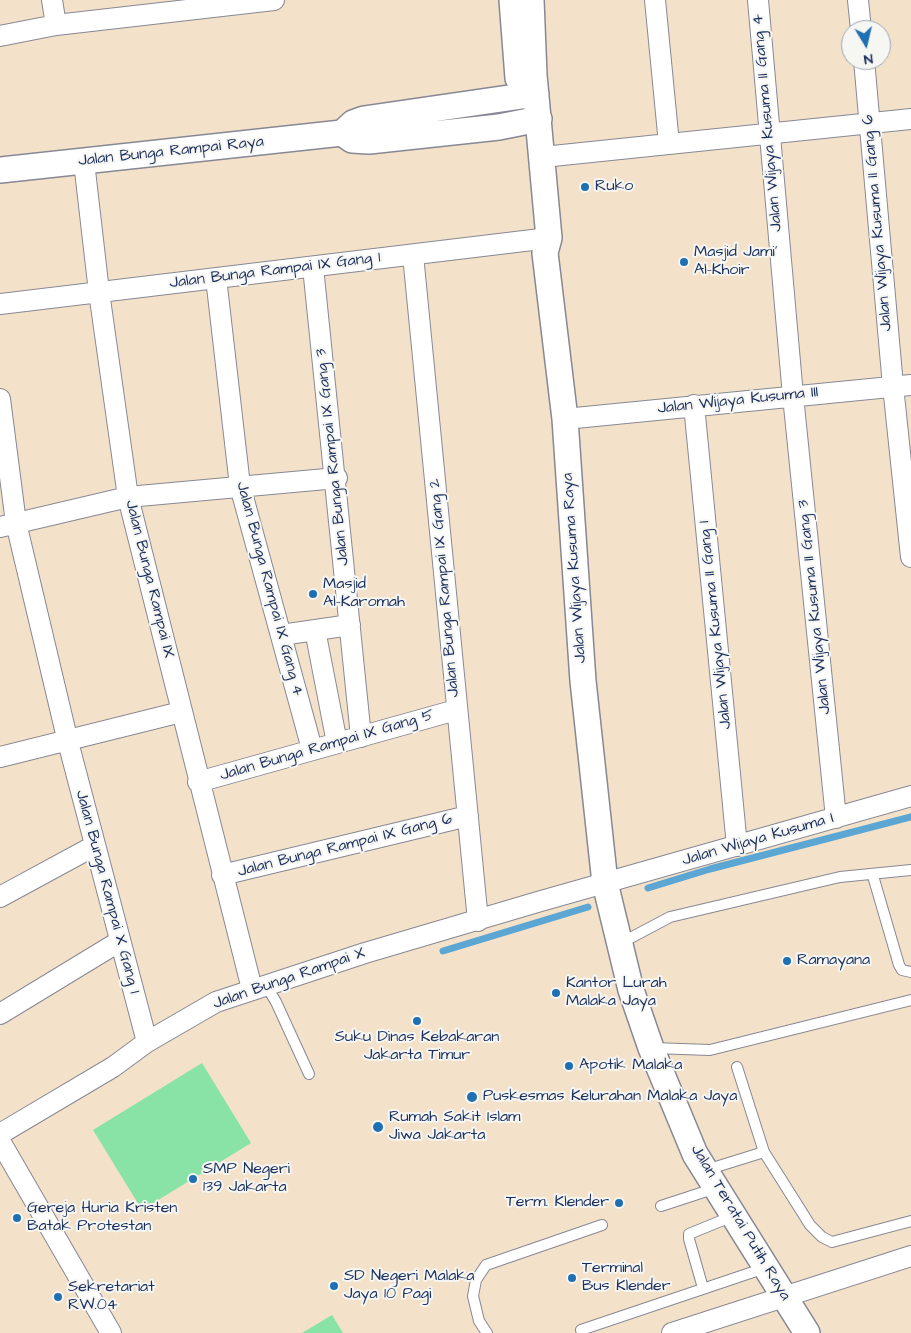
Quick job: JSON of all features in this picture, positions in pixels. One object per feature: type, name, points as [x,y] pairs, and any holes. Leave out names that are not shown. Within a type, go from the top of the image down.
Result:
[{"type":"street","points":[[52,0],[56,25]]},
{"type":"street","points":[[0,36],[56,25],[274,0]]},
{"type":"street","points":[[512,0],[528,95]]},
{"type":"street","points":[[528,95],[531,0]]},
{"type":"street","points":[[655,0],[669,144]]},
{"type":"street","name":"Jalan Wijaya Kusuma II Gang 4","points":[[758,0],[794,396]]},
{"type":"street","points":[[858,0],[860,20]]},
{"type":"street","name":"Jalan Wijaya Kusuma II Gang 6","points":[[865,70],[869,123],[902,386],[911,557]]},
{"type":"street","name":"Jalan Wijaya Kusuma Raya","points":[[528,95],[543,244],[565,419],[583,681],[605,883]]},
{"type":"street","name":"Jalan Bunga Rampai Raya","points":[[0,170],[342,133],[353,123],[364,119],[528,95]]},
{"type":"street","points":[[543,157],[911,118]]},
{"type":"street","name":"Jalan Wijaya Kusuma Raya","points":[[530,121],[543,157],[543,244]]},
{"type":"street","name":"Jalan Bunga Rampai Raya","points":[[342,133],[352,140],[369,141],[530,121]]},
{"type":"street","name":"Jalan Bunga Rampai IX","points":[[84,162],[99,292],[128,497],[222,876],[259,987]]},
{"type":"street","name":"Jalan Bunga Rampai IX Gang 1","points":[[0,304],[413,255],[543,244]]},
{"type":"street","name":"Jalan Bunga Rampai IX Gang 2","points":[[413,255],[478,920]]},
{"type":"street","name":"Jalan Bunga Rampai IX Gang 3","points":[[313,267],[361,737]]},
{"type":"street","name":"Jalan Bunga Rampai IX Gang 4","points":[[216,278],[240,486],[312,749]]},
{"type":"street","name":"Jalan Wijaya Kusuma III","points":[[565,419],[902,386]]},
{"type":"street","name":"Jalan Wijaya Kusuma II Gang 3","points":[[794,396],[836,818]]},
{"type":"street","name":"Jalan Bunga Rampai X Gang 1","points":[[0,399],[8,525],[68,742],[147,1042]]},
{"type":"street","name":"Jalan Wijaya Kusuma II Gang 1","points":[[694,405],[737,846]]},
{"type":"street","points":[[8,525],[128,497],[336,478]]},
{"type":"street","points":[[281,635],[350,625]]},
{"type":"street","points":[[315,630],[337,743]]},
{"type":"street","name":"Jalan Bunga Rampai IX Gang 5","points":[[198,782],[456,710]]},
{"type":"street","points":[[0,757],[68,742],[181,712]]},
{"type":"street","name":"Jalan Wijaya Kusuma I","points":[[605,883],[911,796]]},
{"type":"street","name":"Jalan Bunga Rampai IX Gang 6","points":[[222,876],[468,816]]},
{"type":"street","points":[[0,897],[94,846]]},
{"type":"street","name":"Jalan Bunga Rampai X","points":[[0,1134],[113,1067],[147,1042],[216,1002],[478,920],[605,883]]},
{"type":"street","name":"Jalan Teratai Putih Raya","points":[[605,883],[631,990],[651,1048],[695,1154],[806,1333]]},
{"type":"street","points":[[0,1014],[120,941]]},
{"type":"street","points":[[0,1141],[111,1333]]},
{"type":"street","points":[[672,1333],[786,1298],[911,1256]]},
{"type":"lane","points":[[621,943],[670,917],[840,877],[873,876],[888,872],[911,870]]},
{"type":"lane","points":[[873,876],[899,965],[902,970],[911,972]]},
{"type":"lane","points":[[259,987],[276,1002],[309,1074]]},
{"type":"lane","points":[[651,1048],[710,1050],[911,1000]]},
{"type":"lane","points":[[737,1068],[764,1152],[810,1225],[826,1240],[839,1241],[911,1221]]},
{"type":"lane","points":[[661,1206],[764,1152]]},
{"type":"lane","points":[[703,1288],[688,1239],[689,1234],[733,1216]]},
{"type":"lane","points":[[487,1333],[479,1321],[474,1296],[476,1280],[486,1265],[602,1225]]},
{"type":"lane","points":[[581,1330],[765,1268]]},
{"type":"green space","points":[[202,1063],[251,1143],[142,1210],[93,1130]]},
{"type":"green space","points":[[332,1315],[343,1333],[302,1333]]},
{"type":"waterway","points":[[648,888],[710,869],[911,817]]},
{"type":"waterway","points":[[443,951],[588,907]]},
{"type":"place","name":"Ruko","points":[[585,187]]},
{"type":"place","name":"Masjid Jami' Al-Khoir","points":[[684,262]]},
{"type":"place","name":"Masjid Al-Karomah","points":[[313,594]]},
{"type":"place","name":"Ramayana","points":[[787,961]]},
{"type":"place","name":"Kantor Lurah Malaka Jaya","points":[[556,993]]},
{"type":"place","name":"Suku Dinas Kebakaran Jakarta Timur","points":[[417,1021]]},
{"type":"place","name":"Apotik Malaka","points":[[569,1066]]},
{"type":"place","name":"Puskesmas Kelurahan Malaka Jaya","points":[[472,1097]]},
{"type":"place","name":"Rumah Sakit Islam Jiwa Jakarta","points":[[378,1127]]},
{"type":"place","name":"SMP Negeri 139 Jakarta","points":[[193,1179]]},
{"type":"place","name":"Term. Klender","points":[[619,1203]]},
{"type":"place","name":"Gereja Huria Kristen Batak Protestan","points":[[17,1218]]},
{"type":"place","name":"Terminal Bus Klender","points":[[572,1278]]},
{"type":"place","name":"SD Negeri Malaka Jaya 10 Pagi","points":[[334,1286]]},
{"type":"place","name":"Sekretariat RW.04","points":[[58,1297]]}]
